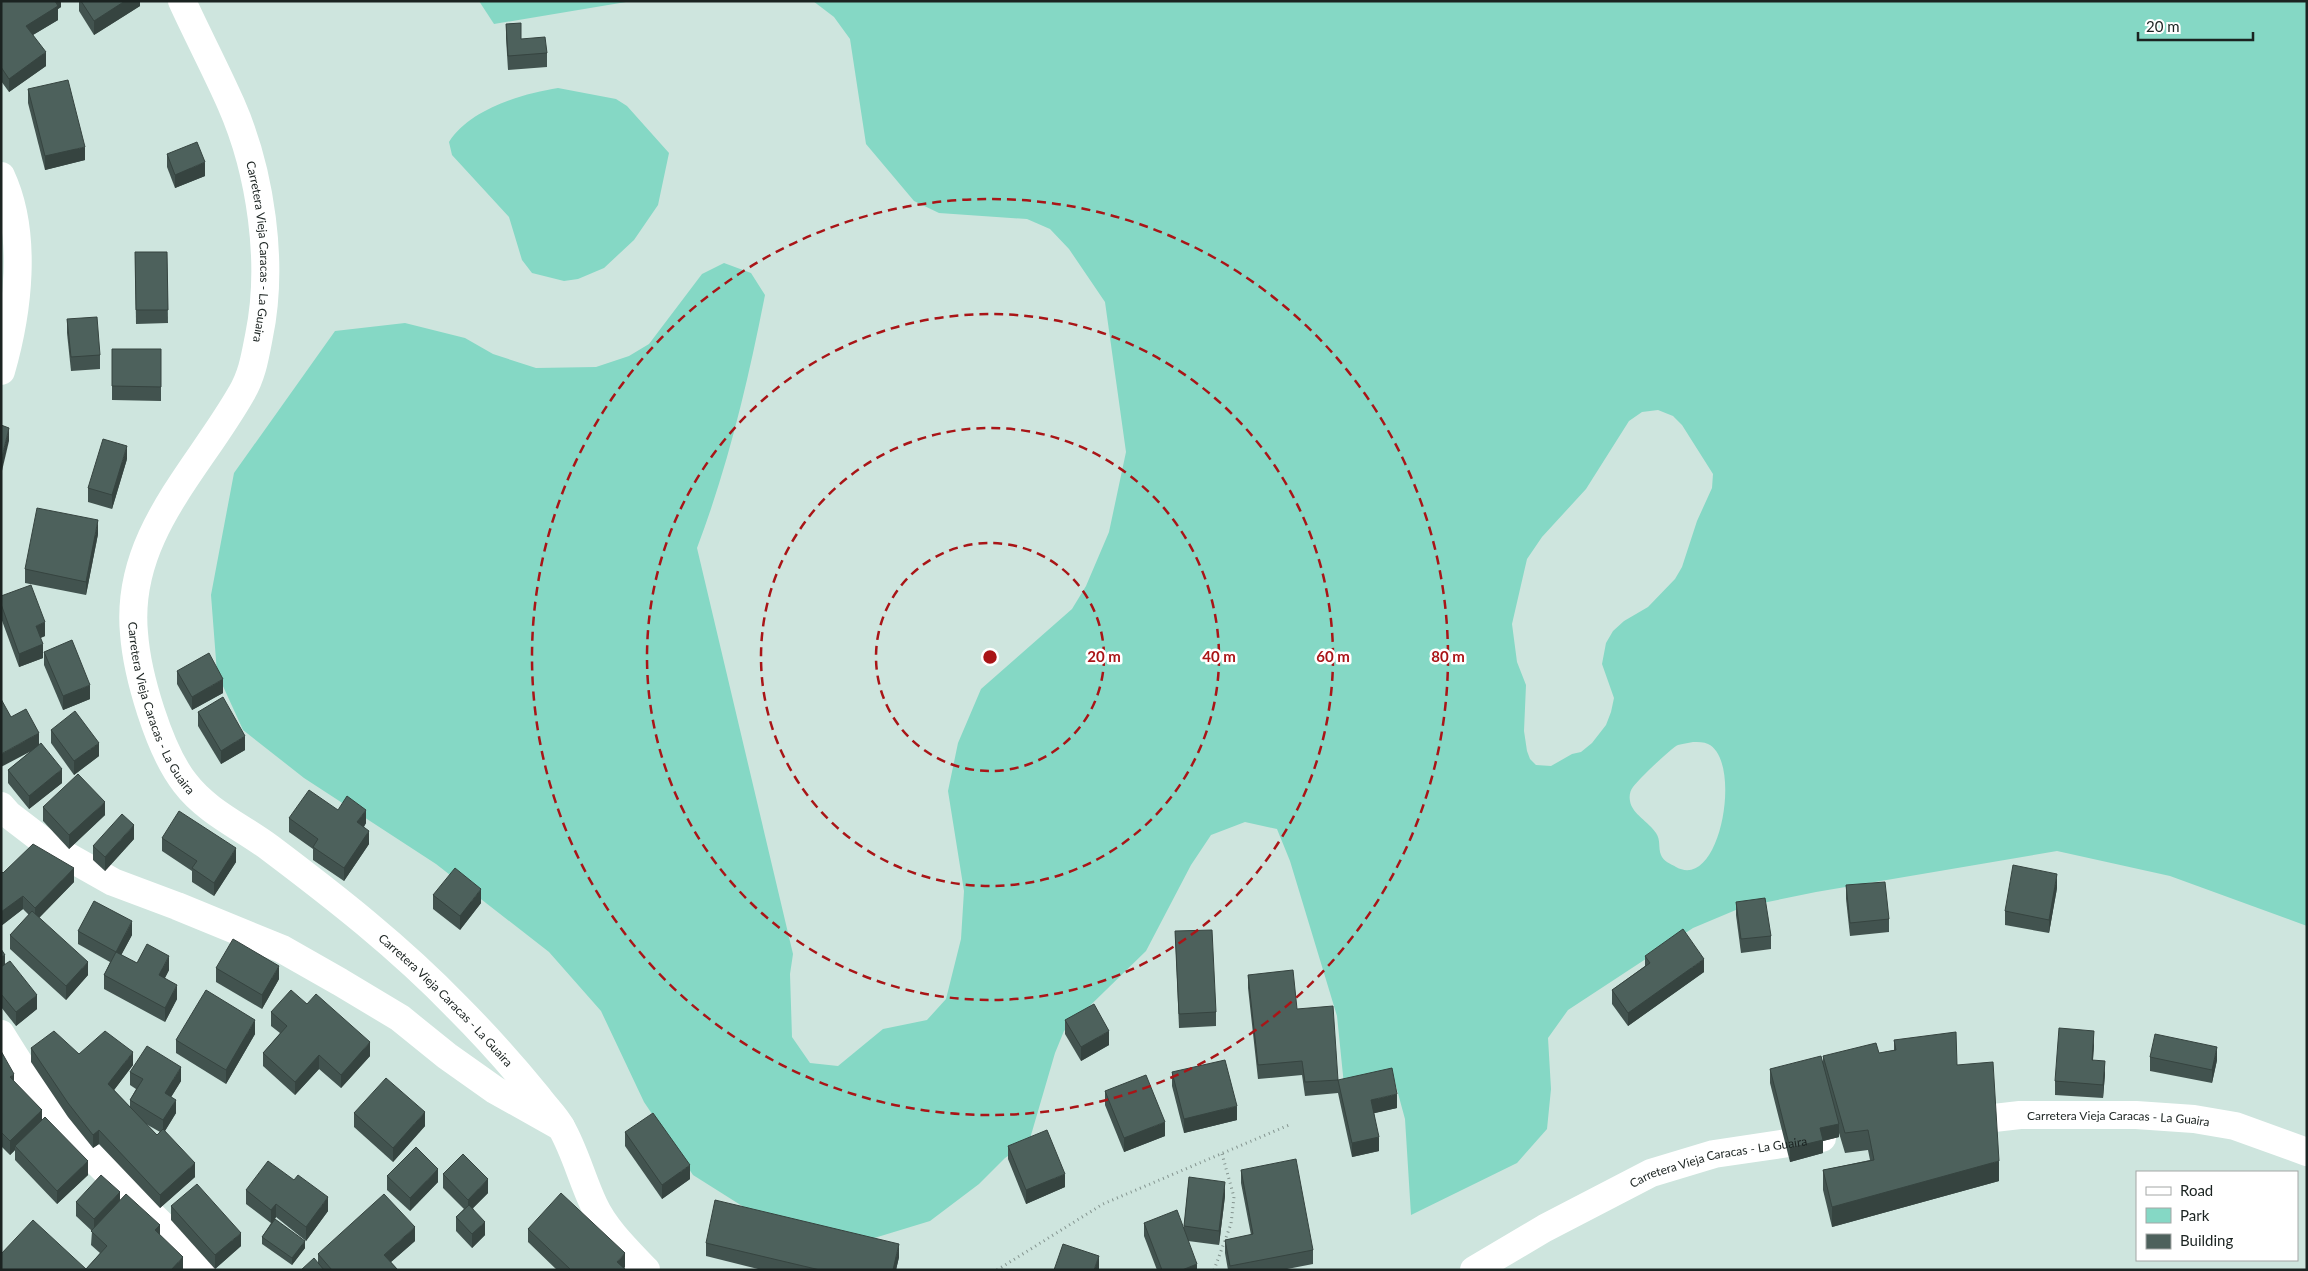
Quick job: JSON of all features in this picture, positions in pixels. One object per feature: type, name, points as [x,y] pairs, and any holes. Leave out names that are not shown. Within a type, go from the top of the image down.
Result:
[{"type":"main road","name":"Carretera Vieja Caracas - La Guaira","points":[[182,1],[232,107],[253,168],[264,245],[265,309],[248,381],[241,395],[167,504],[145,548],[134,585],[134,622],[143,684],[164,746],[185,784],[213,811],[263,843],[360,916],[454,1004],[515,1069],[562,1127],[596,1209],[629,1252],[646,1270]]},
{"type":"main road","points":[[1,176],[8,191],[18,252],[11,337],[1,371]]},
{"type":"main road","points":[[1,806],[8,814],[51,847],[113,882],[282,949],[340,982],[400,1018],[447,1056],[495,1090],[562,1127]]},
{"type":"main road","points":[[1,1034],[34,1088],[86,1151],[184,1247],[202,1270]]},
{"type":"main road","name":"Carretera Vieja Caracas - La Guaira","points":[[1933,1125],[2020,1115],[2136,1115],[2194,1119],[2234,1126],[2307,1152]]},
{"type":"main road","name":"Carretera Vieja Caracas - La Guaira","points":[[1474,1270],[1545,1228],[1651,1173],[1714,1154],[1846,1135]]},
{"type":"path","points":[[997,1270],[1103,1204],[1289,1125]]},
{"type":"path","points":[[1214,1270],[1231,1224],[1234,1197],[1222,1154]]},
{"type":"green space","points":[[479,1],[632,1],[494,24]]},
{"type":"green space","points":[[813,1],[2307,1],[2307,926],[2170,876],[2057,851],[1816,892],[1743,907],[1693,928],[1568,1010],[1548,1038],[1551,1089],[1547,1129],[1517,1163],[1411,1215],[1405,1119],[1393,1075],[1344,1085],[1337,1016],[1290,861],[1277,829],[1245,822],[1211,835],[1191,865],[1146,951],[1064,1031],[1055,1053],[1029,1142],[1005,1158],[979,1184],[930,1221],[871,1239],[758,1216],[693,1175],[644,1102],[601,1011],[549,952],[436,864],[304,778],[243,730],[217,673],[211,595],[234,473],[335,331],[405,323],[465,338],[493,354],[536,368],[596,367],[629,356],[649,344],[702,274],[724,263],[751,273],[765,295],[752,360],[728,455],[697,548],[793,954],[790,974],[792,1037],[810,1063],[838,1066],[883,1029],[927,1020],[946,999],[961,939],[964,891],[948,791],[958,743],[981,689],[1072,609],[1086,586],[1109,532],[1126,452],[1105,302],[1069,249],[1050,229],[1027,219],[939,213],[914,201],[866,144],[850,39],[834,17]],"holes":[[[1658,410],[1673,416],[1682,425],[1713,474],[1712,488],[1697,521],[1682,567],[1675,579],[1648,607],[1624,621],[1613,631],[1606,643],[1602,664],[1614,698],[1606,725],[1592,743],[1581,752],[1572,754],[1551,766],[1536,765],[1530,759],[1527,751],[1524,731],[1526,685],[1517,662],[1512,624],[1527,559],[1542,537],[1586,489],[1629,421],[1642,412]],[[1693,742],[1708,744],[1719,755],[1724,773],[1725,797],[1722,821],[1715,843],[1705,861],[1692,870],[1676,867],[1663,859],[1658,836],[1631,806],[1630,794],[1636,783],[1669,752],[1678,745]]]},
{"type":"green space","points":[[558,88],[616,99],[627,106],[669,153],[658,205],[634,240],[604,268],[578,279],[564,281],[532,273],[522,260],[509,217],[452,155],[449,142],[458,130],[483,112],[528,94]]},
{"type":"building","points":[[1,1],[55,1],[58,6],[26,26],[46,52],[9,79],[1,67]]},
{"type":"building","points":[[81,1],[125,1],[94,21]]},
{"type":"building","points":[[521,23],[521,39],[545,37],[547,53],[508,56],[506,24]]},
{"type":"building","points":[[68,80],[85,147],[45,156],[28,89]]},
{"type":"building","points":[[197,142],[205,162],[175,175],[167,154]]},
{"type":"building","points":[[135,252],[167,252],[168,310],[136,310]]},
{"type":"building","points":[[97,317],[100,355],[71,357],[67,319]]},
{"type":"building","points":[[112,349],[161,349],[161,387],[112,386]]},
{"type":"building","points":[[1,425],[9,428],[1,461]]},
{"type":"building","points":[[103,439],[127,446],[112,495],[88,488]]},
{"type":"building","points":[[37,508],[98,520],[86,582],[25,569]]},
{"type":"building","points":[[31,585],[45,622],[36,626],[43,644],[19,654],[1,604],[1,596]]},
{"type":"building","points":[[72,640],[90,685],[63,696],[44,652]]},
{"type":"building","points":[[209,653],[223,679],[192,697],[177,671]]},
{"type":"building","points":[[223,697],[245,736],[221,751],[198,712]]},
{"type":"building","points":[[1,699],[11,717],[26,709],[39,733],[1,754]]},
{"type":"building","points":[[75,711],[99,743],[74,761],[51,730]]},
{"type":"building","points":[[41,743],[62,769],[29,796],[8,770]]},
{"type":"building","points":[[78,774],[105,802],[69,835],[43,807]]},
{"type":"building","points":[[309,790],[338,810],[347,796],[366,810],[357,822],[369,831],[344,868],[313,847],[318,839],[289,818]]},
{"type":"building","points":[[179,811],[236,848],[214,883],[192,868],[197,861],[162,838]]},
{"type":"building","points":[[122,814],[134,825],[105,857],[93,846]]},
{"type":"building","points":[[33,844],[74,868],[35,908],[23,896],[1,912],[1,871],[3,873]]},
{"type":"building","points":[[2013,865],[2057,874],[2049,920],[2005,911]]},
{"type":"building","points":[[455,868],[481,889],[460,916],[433,895]]},
{"type":"building","points":[[1885,882],[1889,919],[1850,923],[1846,885]]},
{"type":"building","points":[[1765,898],[1771,936],[1741,939],[1736,902]]},
{"type":"building","points":[[94,901],[132,921],[116,952],[78,931]]},
{"type":"building","points":[[32,911],[88,962],[66,986],[10,935]]},
{"type":"building","points":[[1683,929],[1704,959],[1628,1013],[1612,990],[1650,963],[1645,956]]},
{"type":"building","points":[[1212,930],[1216,1012],[1179,1014],[1175,931]]},
{"type":"building","points":[[233,939],[279,966],[262,995],[216,968]]},
{"type":"building","points":[[147,944],[169,956],[159,975],[177,985],[165,1008],[104,975],[116,952],[137,963]]},
{"type":"building","points":[[1,949],[5,955],[1,957]]},
{"type":"building","points":[[10,961],[37,995],[16,1012],[1,994],[1,967]]},
{"type":"building","points":[[1293,970],[1297,1009],[1333,1006],[1338,1080],[1305,1082],[1302,1061],[1258,1065],[1248,975]]},
{"type":"building","points":[[206,990],[255,1020],[226,1070],[176,1040]]},
{"type":"building","points":[[291,990],[307,1004],[316,994],[370,1042],[341,1075],[319,1055],[295,1082],[263,1053],[287,1026],[271,1012]]},
{"type":"building","points":[[1094,1004],[1109,1031],[1081,1047],[1065,1020]]},
{"type":"building","points":[[2059,1028],[2094,1031],[2092,1060],[2105,1061],[2103,1085],[2055,1081]]},
{"type":"building","points":[[54,1031],[79,1054],[105,1031],[133,1052],[108,1084],[157,1135],[163,1129],[195,1163],[160,1195],[99,1130],[93,1135],[68,1103],[31,1048]]},
{"type":"building","points":[[1956,1032],[1957,1065],[1993,1062],[1999,1161],[1832,1207],[1823,1170],[1874,1160],[1868,1130],[1845,1133],[1823,1056],[1876,1043],[1879,1053],[1896,1050],[1894,1040]]},
{"type":"building","points":[[2155,1034],[2217,1047],[2212,1070],[2150,1057]]},
{"type":"building","points":[[147,1046],[181,1067],[165,1093],[176,1100],[163,1120],[130,1100],[143,1079],[130,1072]]},
{"type":"building","points":[[1,1051],[14,1074],[10,1077],[42,1110],[10,1141],[1,1132]]},
{"type":"building","points":[[1821,1056],[1839,1124],[1820,1128],[1823,1140],[1790,1148],[1770,1069]]},
{"type":"building","points":[[1225,1060],[1237,1106],[1184,1119],[1172,1072]]},
{"type":"building","points":[[1392,1068],[1397,1094],[1371,1100],[1379,1137],[1352,1143],[1338,1080]]},
{"type":"building","points":[[1146,1075],[1165,1122],[1124,1138],[1105,1091]]},
{"type":"building","points":[[386,1078],[425,1112],[393,1148],[354,1113]]},
{"type":"building","points":[[653,1113],[690,1165],[662,1185],[625,1132]]},
{"type":"building","points":[[45,1117],[88,1161],[57,1191],[15,1146]]},
{"type":"building","points":[[1047,1130],[1065,1174],[1026,1190],[1008,1146]]},
{"type":"building","points":[[416,1147],[438,1169],[410,1198],[387,1176]]},
{"type":"building","points":[[463,1154],[488,1179],[468,1200],[443,1174]]},
{"type":"building","points":[[1296,1159],[1313,1250],[1230,1266],[1225,1240],[1253,1234],[1241,1170]]},
{"type":"building","points":[[268,1161],[294,1180],[298,1175],[328,1197],[306,1227],[276,1204],[271,1210],[246,1190]]},
{"type":"building","points":[[101,1175],[120,1192],[94,1219],[76,1202]]},
{"type":"building","points":[[1189,1177],[1225,1182],[1219,1231],[1184,1226]]},
{"type":"building","points":[[197,1184],[241,1233],[215,1255],[171,1206]]},
{"type":"building","points":[[561,1193],[625,1253],[617,1262],[626,1270],[571,1270],[528,1229]]},
{"type":"building","points":[[126,1194],[160,1225],[155,1230],[183,1257],[171,1270],[1,1270],[1,1254],[33,1220],[86,1269],[107,1246],[91,1231]]},
{"type":"building","points":[[384,1194],[415,1227],[384,1255],[398,1270],[332,1270],[318,1254]]},
{"type":"building","points":[[715,1200],[899,1244],[893,1270],[820,1270],[706,1243]]},
{"type":"building","points":[[469,1205],[485,1222],[472,1234],[456,1217]]},
{"type":"building","points":[[1177,1210],[1197,1264],[1182,1270],[1162,1270],[1144,1223]]},
{"type":"building","points":[[275,1219],[305,1241],[292,1258],[262,1237]]},
{"type":"building","points":[[1063,1244],[1099,1256],[1094,1270],[1054,1270]]},
{"type":"building","points":[[314,1258],[324,1270],[301,1270]]}]
